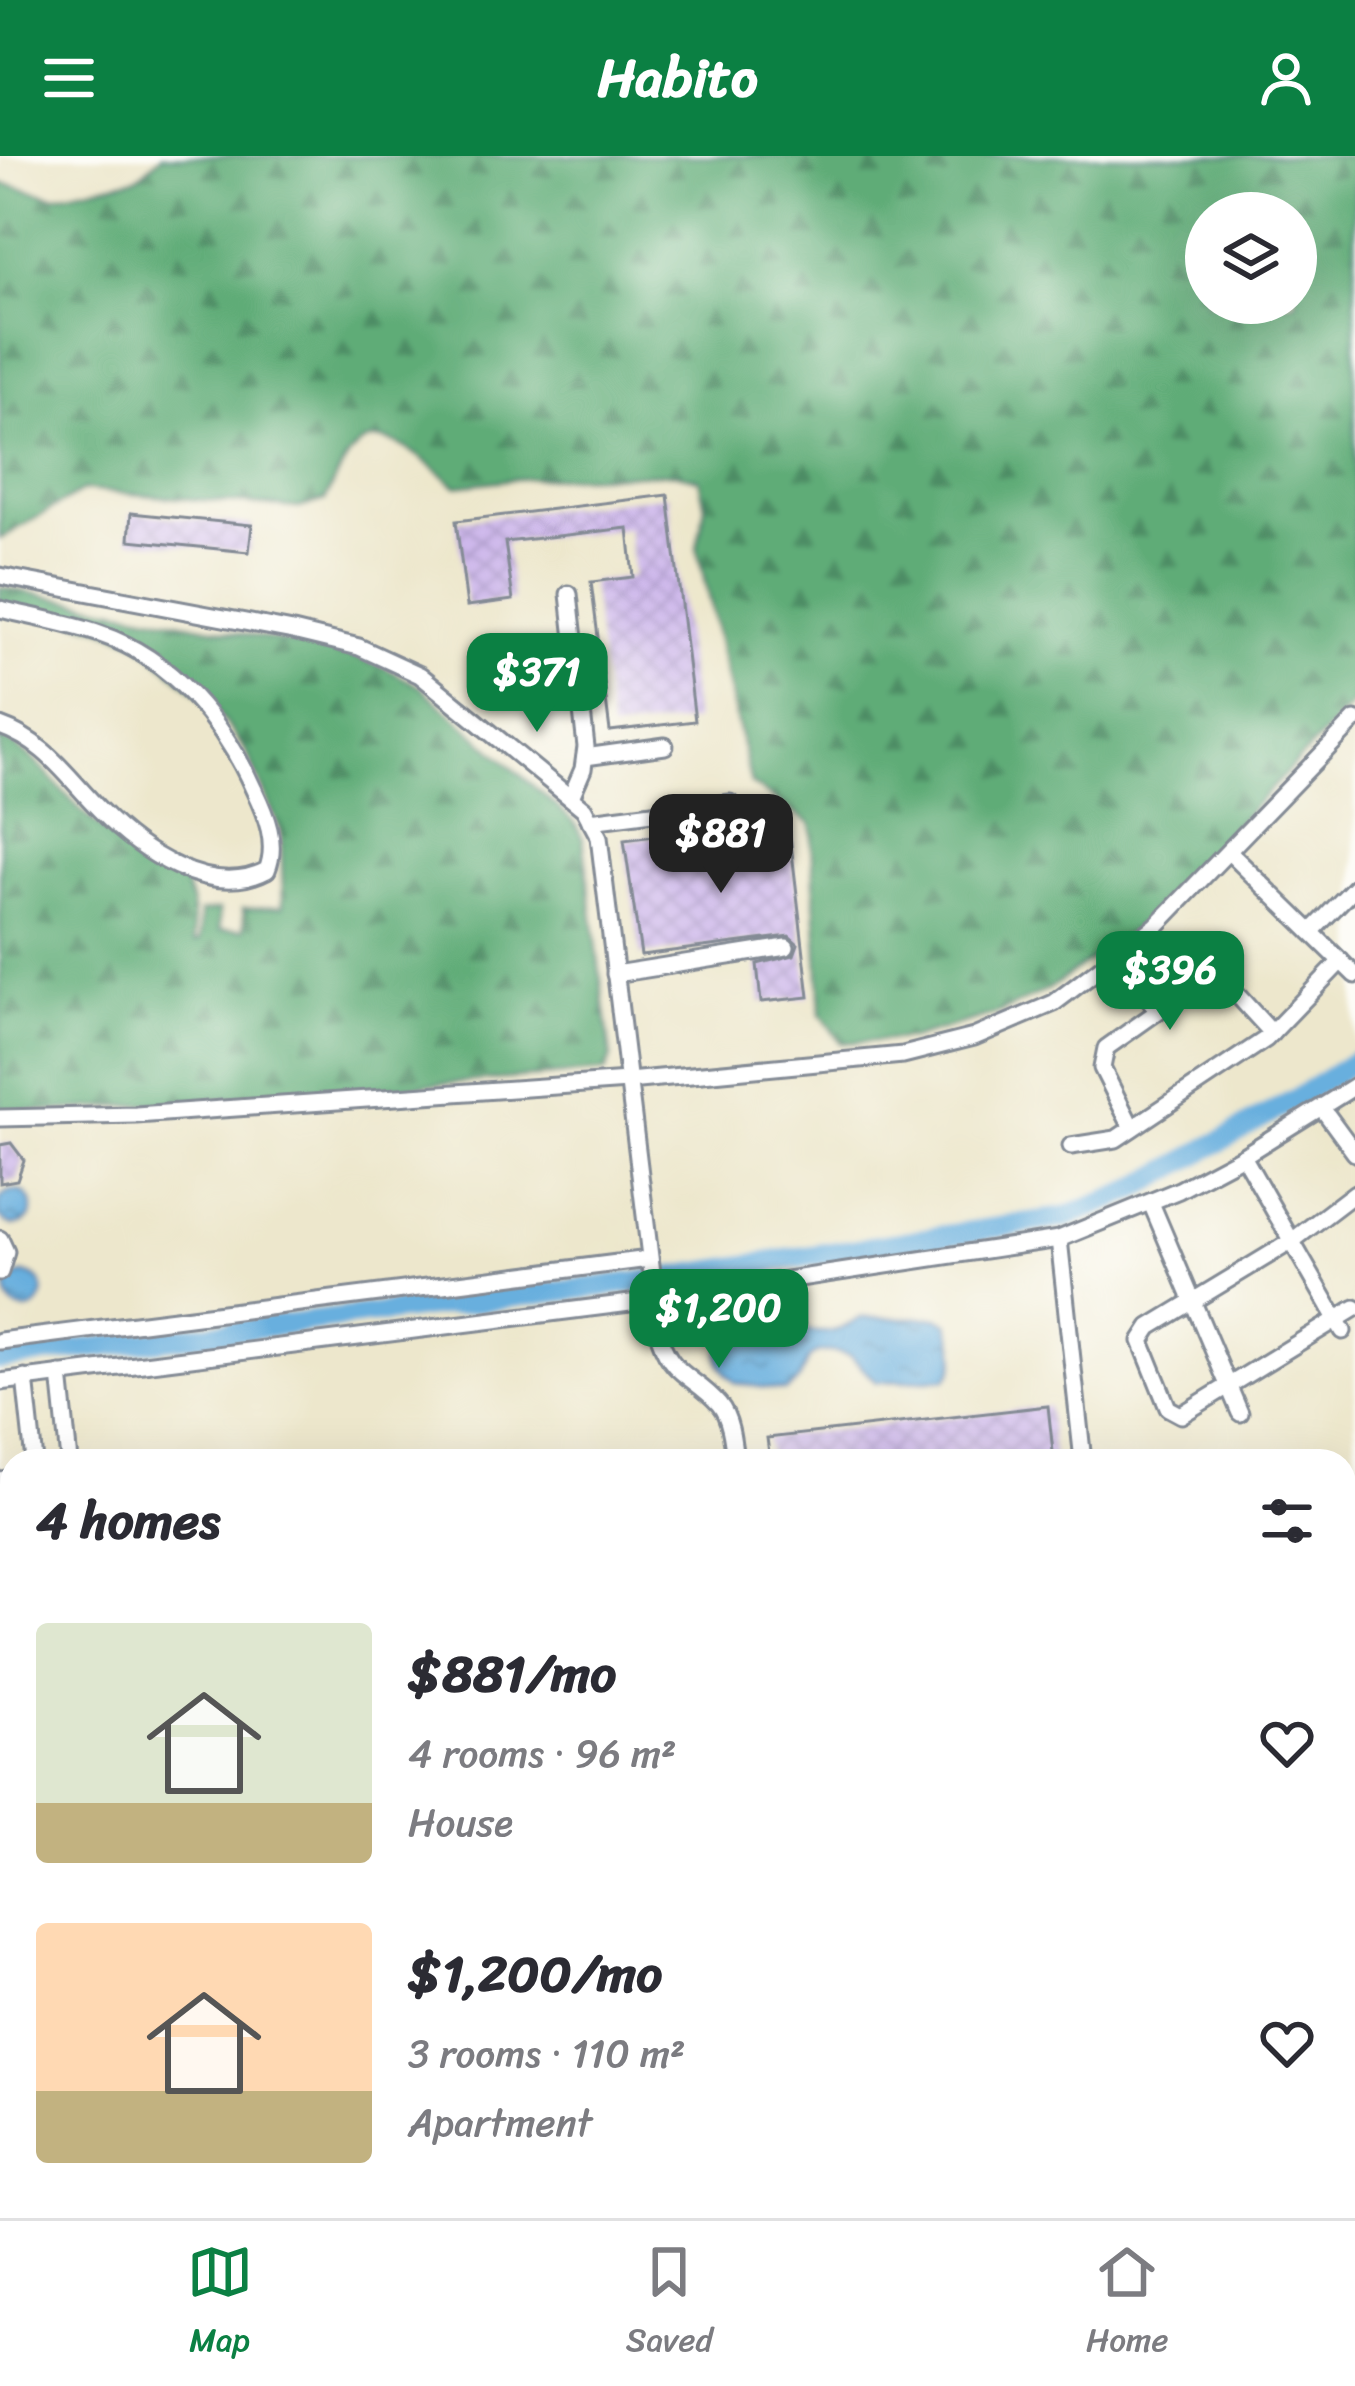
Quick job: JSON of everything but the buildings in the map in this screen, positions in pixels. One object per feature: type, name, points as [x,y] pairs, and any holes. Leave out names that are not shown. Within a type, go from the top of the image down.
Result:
[{"type":"street","points":[[0,576],[359,647],[420,674],[571,797],[599,837],[651,1280],[666,1356],[719,1404],[733,1449]]},
{"type":"street","points":[[569,594],[585,757],[571,797]]},
{"type":"street","points":[[0,609],[101,634],[133,648],[212,714],[236,748],[259,800],[273,844],[267,870],[217,880],[170,861],[103,813],[36,742],[0,726]]},
{"type":"street","points":[[0,1118],[96,1117],[628,1081],[903,1055],[974,1037],[1054,1003],[1156,926],[1355,721]]},
{"type":"street","points":[[585,757],[664,746]]},
{"type":"street","points":[[590,821],[730,803]]},
{"type":"street","points":[[1229,851],[1355,975]]},
{"type":"street","points":[[1311,932],[1355,887]]},
{"type":"street","points":[[615,974],[786,947]]},
{"type":"street","points":[[1071,1146],[1105,1143],[1132,1128],[1272,1034],[1341,961]]},
{"type":"street","points":[[1132,1128],[1102,1068],[1102,1057],[1111,1042],[1157,1011],[1212,977],[1229,986],[1272,1034]]},
{"type":"street","points":[[1140,985],[1157,1011]]},
{"type":"street","points":[[0,1340],[1059,1239],[1151,1203],[1243,1156],[1355,1086]]},
{"type":"street","points":[[1322,1108],[1355,1153]]},
{"type":"street","points":[[1243,1156],[1340,1326]]},
{"type":"street","points":[[1355,1193],[1292,1241],[1150,1327],[1141,1341],[1168,1408],[1181,1415],[1340,1326],[1355,1307]]},
{"type":"street","points":[[1151,1203],[1240,1413]]},
{"type":"street","points":[[0,1239],[6,1252],[0,1272]]},
{"type":"street","points":[[1059,1239],[1082,1449]]},
{"type":"street","points":[[0,1382],[651,1280]]},
{"type":"street","points":[[59,1374],[68,1449]]},
{"type":"street","points":[[25,1378],[33,1449]]},
{"type":"green space","points":[[162,156],[1355,156],[1355,702],[1138,926],[1049,989],[1000,1013],[910,1039],[841,1043],[821,1014],[811,824],[751,784],[697,548],[705,506],[699,479],[674,473],[456,486],[408,449],[380,439],[355,449],[325,500],[299,508],[84,490],[0,539],[0,183],[54,196],[137,178]]},
{"type":"green space","points":[[0,587],[343,653],[421,687],[574,822],[583,839],[611,1058],[605,1072],[55,1111],[0,1109],[0,738],[35,761],[107,833],[185,882],[194,942],[200,941],[200,912],[219,910],[220,930],[244,929],[243,909],[283,906],[281,831],[246,751],[216,710],[137,642],[0,602]]},
{"type":"water","points":[[8,1192],[22,1192],[31,1201],[31,1215],[22,1224],[8,1224],[-1,1215],[-1,1201]]},
{"type":"water","points":[[25,1274],[38,1279],[43,1292],[38,1305],[25,1310],[12,1305],[7,1292],[12,1279]]},
{"type":"water","points":[[860,1318],[938,1318],[948,1323],[955,1352],[951,1373],[946,1379],[876,1382],[851,1356],[819,1352],[785,1391],[735,1383],[721,1364],[722,1339],[739,1325],[777,1320],[828,1332]]},
{"type":"waterway","points":[[0,1359],[637,1282],[1066,1217],[1132,1191],[1355,1061]]}]
